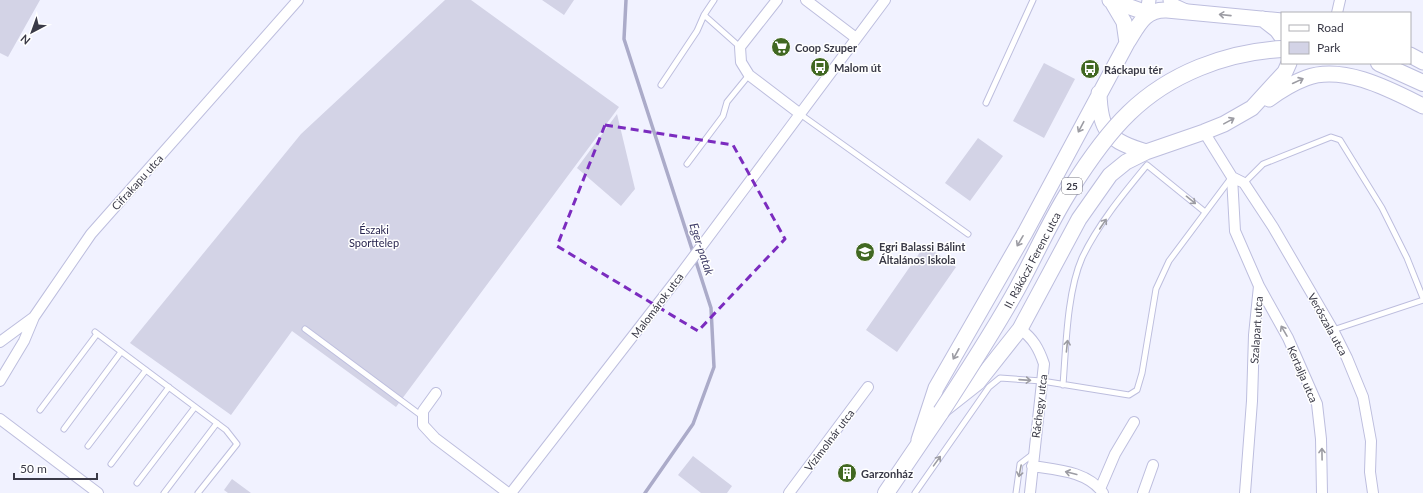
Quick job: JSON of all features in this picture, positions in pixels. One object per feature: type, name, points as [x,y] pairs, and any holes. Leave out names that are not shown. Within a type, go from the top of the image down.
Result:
[{"type":"main road","points":[[1110,0],[1158,9],[1281,21]]},
{"type":"main road","points":[[1110,0],[1124,22],[1127,43]]},
{"type":"main road","points":[[1148,7],[1099,92],[1100,113],[1104,128],[1118,141],[1146,152],[1224,124],[1284,88],[1308,77],[1326,74],[1349,76],[1374,83],[1423,106]]},
{"type":"main road","points":[[1263,19],[1277,30],[1281,36]]},
{"type":"main road","name":"II. Rákóczi Ferenc utca","points":[[886,493],[941,412],[1014,295],[1069,191],[1102,144],[1129,113],[1159,89],[1194,70],[1228,57],[1265,50],[1281,49]]},
{"type":"main road","points":[[1411,56],[1423,62]]},
{"type":"main road","points":[[1252,108],[1285,72],[1289,64]]},
{"type":"main road","points":[[1381,64],[1423,82]]},
{"type":"main road","name":"II. Rákóczi Ferenc utca","points":[[916,449],[936,388],[1025,233],[1099,92]]},
{"type":"main road","points":[[1110,175],[1116,160],[1118,141]]},
{"type":"main road","name":"II. Rákóczi Ferenc utca","points":[[941,412],[978,382],[1020,329],[1079,219],[1110,175],[1126,162],[1146,152]]},
{"type":"street","name":"Cifrakapu utca","points":[[0,381],[24,341],[34,317],[91,234],[298,0]]},
{"type":"street","points":[[777,0],[740,47],[741,62],[749,75],[799,113]]},
{"type":"street","points":[[808,0],[856,38]]},
{"type":"street","name":"Malomárok utca","points":[[510,493],[675,281],[799,113],[885,0]]},
{"type":"street","points":[[1170,0],[1174,5],[1186,11]]},
{"type":"street","points":[[1337,12],[1340,0]]},
{"type":"street","name":"Szalapart utca","points":[[1204,132],[1232,177],[1235,231],[1259,286],[1254,335],[1252,401],[1245,493]]},
{"type":"street","points":[[1232,177],[1244,183]]},
{"type":"street","name":"Verőszala utca","points":[[1244,183],[1273,227],[1333,330],[1347,358],[1363,397],[1371,441],[1370,472],[1373,493]]},
{"type":"street","name":"Kertalja utca","points":[[1259,286],[1288,338],[1317,404],[1322,439],[1322,493]]},
{"type":"street","points":[[0,342],[34,317]]},
{"type":"street","name":"Ráchegy utca","points":[[1020,329],[1031,336],[1040,352],[1044,364],[1033,454],[1030,493]]},
{"type":"street","name":"Vízimolnár utca","points":[[789,493],[868,387]]},
{"type":"street","points":[[436,393],[423,410],[423,425],[435,438],[510,493]]},
{"type":"street","points":[[0,419],[98,493]]},
{"type":"street","points":[[1032,466],[1071,473],[1088,479],[1101,491],[1115,454],[1134,422]]},
{"type":"street","points":[[1143,493],[1153,465]]},
{"type":"lane","points":[[661,85],[697,31],[704,15],[714,0]]},
{"type":"lane","points":[[986,103],[1033,0]]},
{"type":"lane","points":[[704,15],[740,47]]},
{"type":"lane","points":[[687,164],[723,116],[727,102],[749,75]]},
{"type":"lane","points":[[799,113],[968,234]]},
{"type":"lane","points":[[1244,183],[1263,164],[1331,137],[1340,140],[1382,208],[1407,258],[1423,299],[1333,330]]},
{"type":"lane","points":[[1063,385],[1073,286],[1082,258],[1125,192],[1147,165],[1206,212]]},
{"type":"lane","points":[[914,493],[989,387],[1000,378],[1042,381],[1129,395],[1137,390],[1142,373],[1156,288],[1169,261],[1232,177]]},
{"type":"lane","points":[[305,329],[423,417]]},
{"type":"lane","points":[[40,410],[96,333],[226,430],[237,444],[198,493]]},
{"type":"lane","points":[[64,429],[121,352]]},
{"type":"lane","points":[[88,446],[146,370]]},
{"type":"lane","points":[[111,464],[169,387]]},
{"type":"lane","points":[[136,483],[195,407]]},
{"type":"lane","points":[[164,493],[217,423]]},
{"type":"lane","points":[[1016,493],[1020,464],[1033,454]]},
{"type":"highlighted area","points":[[605,125],[733,145],[785,239],[698,331],[557,246]]},
{"type":"green space","points":[[0,0],[40,0],[8,57],[0,53]]},
{"type":"green space","name":"Északi Sporttelep","points":[[445,0],[471,0],[619,107],[396,407],[292,331],[231,415],[130,343],[301,134]]},
{"type":"green space","points":[[542,0],[574,0],[564,15]]},
{"type":"green space","points":[[1044,63],[1075,79],[1044,138],[1013,121]]},
{"type":"green space","points":[[617,114],[635,189],[621,206],[577,168]]},
{"type":"green space","points":[[978,138],[1003,156],[970,201],[945,183]]},
{"type":"green space","points":[[925,245],[956,267],[897,352],[866,330]]},
{"type":"green space","points":[[693,456],[732,486],[727,493],[701,493],[678,475]]},
{"type":"green space","points":[[232,479],[251,493],[228,493],[224,490]]},
{"type":"waterway","name":"Eger-patak","points":[[626,0],[624,39],[711,308],[714,367],[693,424],[645,493]]},
{"type":"place","name":"Coop Szuper","points":[[781,47]]},
{"type":"place","name":"Malom út","points":[[820,67]]},
{"type":"place","name":"Ráckapu tér","points":[[1090,69]]},
{"type":"place","name":"Egri Balassi Bálint Általános Iskola","points":[[865,252]]},
{"type":"place","name":"Garzonház","points":[[847,473]]}]
